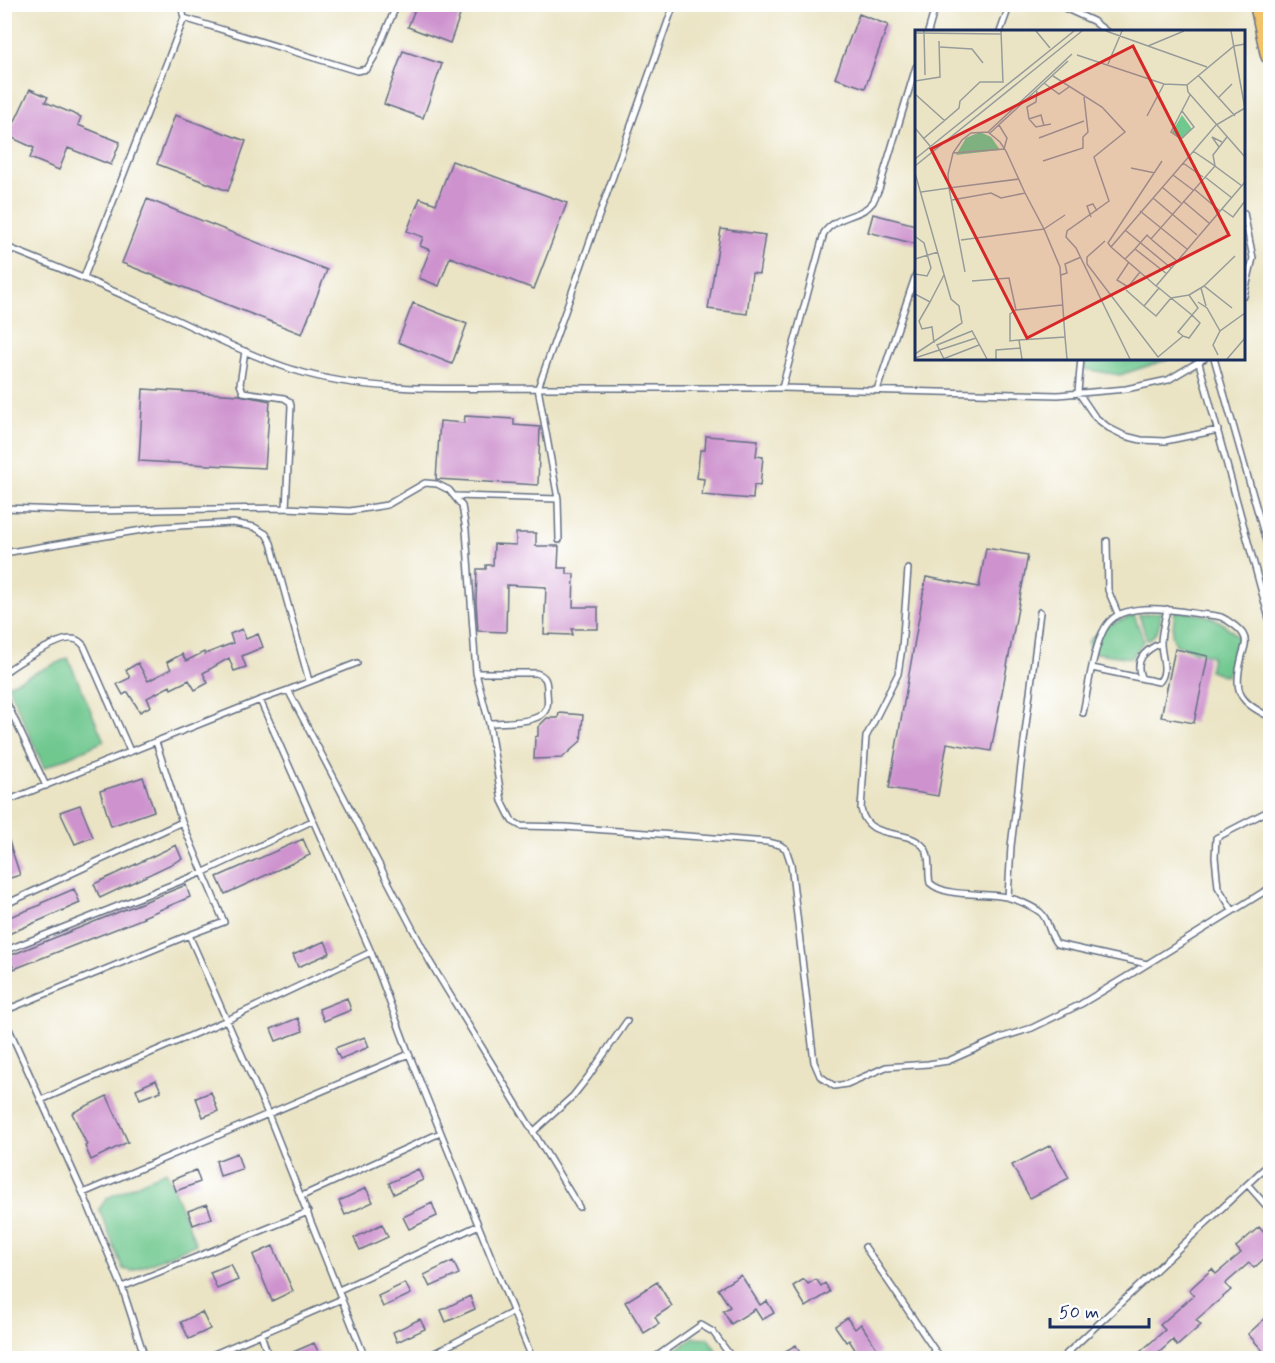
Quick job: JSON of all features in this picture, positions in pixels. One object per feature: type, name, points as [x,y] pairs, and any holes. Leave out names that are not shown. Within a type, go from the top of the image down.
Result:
[{"type":"highway","points":[[1259,4],[1270,55]]},
{"type":"lane","points":[[84,277],[184,18],[181,4]]},
{"type":"lane","points":[[184,18],[357,71],[367,69],[375,56],[397,4]]},
{"type":"lane","points":[[559,540],[558,499],[538,388],[674,4]]},
{"type":"lane","points":[[929,30],[936,4]]},
{"type":"lane","points":[[1001,30],[1010,4]]},
{"type":"lane","points":[[1056,4],[1093,21],[1104,30]]},
{"type":"lane","points":[[782,388],[824,232],[831,223],[862,211],[872,203],[879,189],[915,70]]},
{"type":"lane","points":[[1245,218],[1253,258],[1245,292]]},
{"type":"lane","points":[[4,246],[84,277],[245,351],[294,370],[356,384],[440,388],[782,388],[1058,395],[1126,389],[1168,380],[1203,360]]},
{"type":"lane","points":[[877,390],[915,277]]},
{"type":"lane","points":[[245,351],[240,384],[243,392],[284,398],[290,402],[286,508]]},
{"type":"lane","points":[[1081,360],[1078,392],[1095,417],[1109,428],[1125,436],[1142,440],[1165,441],[1218,430]]},
{"type":"lane","points":[[1215,360],[1270,555]]},
{"type":"lane","points":[[1199,363],[1270,622]]},
{"type":"lane","points":[[4,508],[90,511],[286,508],[350,511],[387,505],[425,483],[436,484],[456,496],[462,506],[466,530],[476,673],[489,723],[502,801],[512,821],[521,826],[565,826],[768,842],[786,849],[791,864],[814,1062],[820,1077],[834,1086],[847,1084],[886,1067],[948,1061],[1000,1038],[1032,1028],[1081,1004],[1270,888]]},
{"type":"lane","points":[[456,496],[558,499]]},
{"type":"lane","points":[[4,552],[160,527],[233,523],[254,527],[266,534],[270,543],[309,681]]},
{"type":"lane","points":[[1107,541],[1108,590],[1118,614]]},
{"type":"lane","points":[[908,569],[898,674],[866,737],[861,809],[863,819],[878,830],[912,840],[924,847],[928,854],[930,883],[939,891],[1008,897],[1038,910],[1047,922],[1051,936],[1057,944],[1147,964]]},
{"type":"lane","points":[[1092,668],[1159,682],[1164,671],[1161,643],[1167,609]]},
{"type":"lane","points":[[1083,713],[1101,635],[1108,622],[1118,614],[1167,609],[1222,618],[1237,627],[1246,643],[1237,677],[1239,694],[1245,702],[1270,717]]},
{"type":"lane","points":[[1008,897],[1011,846],[1040,612]]},
{"type":"lane","points":[[4,673],[32,655],[65,639],[80,641],[130,751]]},
{"type":"lane","points":[[1141,678],[1138,669],[1140,659],[1153,646],[1161,643]]},
{"type":"lane","points":[[4,802],[357,663]]},
{"type":"lane","points":[[476,673],[536,673],[543,675],[547,681],[548,706],[539,718],[489,723]]},
{"type":"lane","points":[[288,690],[430,962],[579,1207]]},
{"type":"lane","points":[[4,697],[46,786]]},
{"type":"lane","points":[[260,700],[371,952],[440,1133],[532,1359]]},
{"type":"lane","points":[[4,1011],[224,922],[182,822],[156,742]]},
{"type":"lane","points":[[1233,911],[1218,887],[1216,838],[1270,810]]},
{"type":"lane","points":[[4,951],[204,872],[312,821]]},
{"type":"lane","points":[[4,905],[182,822]]},
{"type":"lane","points":[[189,935],[268,1114],[365,1359]]},
{"type":"lane","points":[[41,1100],[227,1020],[371,952]]},
{"type":"lane","points":[[4,1018],[122,1287],[145,1359]]},
{"type":"lane","points":[[533,1132],[583,1083],[627,1021]]},
{"type":"lane","points":[[82,1193],[409,1054]]},
{"type":"lane","points":[[302,1196],[440,1133]]},
{"type":"lane","points":[[1062,1359],[1270,1163]]},
{"type":"lane","points":[[1248,1185],[1270,1210]]},
{"type":"lane","points":[[122,1287],[308,1212]]},
{"type":"lane","points":[[339,1290],[477,1226]]},
{"type":"lane","points":[[865,1247],[940,1359]]},
{"type":"lane","points":[[205,1359],[342,1299]]},
{"type":"lane","points":[[425,1359],[513,1312]]},
{"type":"lane","points":[[654,1359],[701,1325],[713,1332],[732,1359]]},
{"type":"lane","points":[[261,1335],[269,1359]]},
{"type":"green space","points":[[1086,360],[1166,360],[1120,375],[1083,369]]},
{"type":"green space","points":[[1175,611],[1210,616],[1223,623],[1238,637],[1227,676],[1209,671],[1212,656],[1176,645],[1172,636]]},
{"type":"green space","points":[[1161,612],[1156,632],[1147,640],[1139,615]]},
{"type":"green space","points":[[1134,615],[1144,641],[1131,658],[1090,652],[1088,642],[1102,628]]},
{"type":"green space","points":[[68,658],[104,741],[44,768],[8,685]]},
{"type":"green space","points":[[166,1171],[196,1244],[132,1271],[123,1269],[99,1209],[107,1198]]},
{"type":"green space","points":[[694,1337],[708,1338],[721,1358],[666,1358]]},
{"type":"building","points":[[417,4],[464,4],[450,43],[408,27]]},
{"type":"building","points":[[859,14],[888,25],[865,88],[835,78]]},
{"type":"building","points":[[403,51],[442,64],[423,118],[384,104]]},
{"type":"building","points":[[30,89],[48,97],[45,102],[81,117],[78,125],[120,142],[111,165],[68,148],[59,170],[30,158],[34,148],[8,136]]},
{"type":"building","points":[[175,115],[246,141],[228,191],[157,164]]},
{"type":"building","points":[[452,161],[567,203],[534,289],[450,257],[439,286],[419,278],[430,250],[420,246],[423,237],[407,231],[420,198],[436,204]]},
{"type":"building","points":[[147,199],[327,270],[302,334],[122,263]]},
{"type":"building","points":[[873,214],[915,225],[915,244],[868,232]]},
{"type":"building","points":[[721,229],[765,235],[759,274],[752,273],[747,314],[708,309]]},
{"type":"building","points":[[413,303],[467,324],[452,364],[398,342]]},
{"type":"building","points":[[143,389],[239,395],[270,401],[265,468],[139,461]]},
{"type":"building","points":[[465,416],[514,419],[514,425],[540,427],[538,485],[436,479],[440,421],[464,423]]},
{"type":"building","points":[[706,436],[758,440],[756,456],[763,457],[760,486],[754,485],[753,499],[702,495],[704,479],[697,478],[700,450],[705,450]]},
{"type":"building","points":[[516,533],[536,533],[536,546],[559,546],[558,568],[567,568],[567,574],[574,574],[573,607],[598,607],[598,629],[572,629],[572,635],[544,634],[546,587],[507,585],[506,632],[478,631],[477,569],[486,569],[486,565],[493,565],[494,544],[516,545]]},
{"type":"building","points":[[986,548],[1028,555],[991,751],[947,743],[938,796],[889,788],[926,577],[979,587]]},
{"type":"building","points":[[242,629],[246,639],[258,634],[263,647],[242,656],[246,667],[234,671],[229,658],[203,673],[208,683],[195,690],[189,680],[171,689],[170,686],[147,698],[151,706],[140,712],[128,692],[123,695],[117,684],[130,678],[126,670],[138,663],[148,681],[171,669],[167,662],[182,654],[186,661],[204,652],[205,654],[233,643],[230,634]]},
{"type":"building","points":[[1175,649],[1208,656],[1194,723],[1161,717]]},
{"type":"building","points":[[559,713],[583,715],[581,741],[562,758],[534,759],[538,727],[547,718],[558,718]]},
{"type":"building","points":[[143,777],[154,811],[111,826],[100,791]]},
{"type":"building","points":[[80,805],[93,837],[75,844],[60,812]]},
{"type":"building","points":[[4,835],[7,835],[20,875],[4,880]]},
{"type":"building","points":[[303,839],[310,855],[225,894],[217,877]]},
{"type":"building","points":[[176,845],[182,859],[100,898],[94,884]]},
{"type":"building","points":[[186,885],[190,897],[144,918],[14,969],[9,956]]},
{"type":"building","points":[[74,889],[80,903],[4,936],[4,919]]},
{"type":"building","points":[[325,941],[330,953],[298,967],[293,955]]},
{"type":"building","points":[[347,998],[351,1010],[324,1021],[319,1009]]},
{"type":"building","points":[[298,1018],[303,1031],[276,1041],[271,1029]]},
{"type":"building","points":[[365,1037],[369,1047],[340,1059],[335,1048]]},
{"type":"building","points":[[156,1080],[161,1091],[140,1099],[136,1089]]},
{"type":"building","points":[[211,1092],[218,1111],[203,1117],[196,1098]]},
{"type":"building","points":[[107,1096],[128,1142],[91,1160],[85,1146],[87,1145],[72,1113]]},
{"type":"building","points":[[1051,1145],[1069,1178],[1030,1198],[1012,1165]]},
{"type":"building","points":[[237,1153],[242,1169],[220,1176],[216,1161]]},
{"type":"building","points":[[418,1169],[423,1180],[394,1194],[389,1183]]},
{"type":"building","points":[[196,1170],[200,1182],[176,1191],[172,1180]]},
{"type":"building","points":[[366,1188],[373,1202],[345,1215],[339,1201]]},
{"type":"building","points":[[432,1203],[437,1216],[409,1229],[403,1217]]},
{"type":"building","points":[[207,1204],[212,1218],[193,1225],[188,1211]]},
{"type":"building","points":[[382,1224],[388,1237],[360,1250],[354,1238]]},
{"type":"building","points":[[1259,1227],[1270,1240],[1270,1253],[1254,1268],[1249,1263],[1225,1284],[1231,1290],[1196,1320],[1201,1325],[1177,1346],[1173,1340],[1152,1359],[1132,1359],[1165,1330],[1160,1325],[1194,1295],[1189,1290],[1212,1269],[1216,1274],[1241,1253],[1236,1247]]},
{"type":"building","points":[[273,1246],[293,1291],[272,1301],[253,1255]]},
{"type":"building","points":[[453,1261],[459,1274],[430,1287],[424,1275]]},
{"type":"building","points":[[231,1264],[238,1280],[217,1289],[210,1272]]},
{"type":"building","points":[[741,1275],[760,1305],[767,1301],[774,1313],[762,1320],[755,1309],[731,1324],[723,1311],[730,1307],[718,1289]]},
{"type":"building","points":[[804,1279],[808,1284],[816,1279],[821,1286],[825,1283],[830,1292],[806,1307],[793,1286]]},
{"type":"building","points":[[657,1282],[672,1306],[655,1317],[659,1324],[644,1333],[625,1302]]},
{"type":"building","points":[[405,1283],[411,1294],[383,1307],[378,1296]]},
{"type":"building","points":[[470,1296],[475,1309],[446,1322],[441,1310]]},
{"type":"building","points":[[202,1312],[210,1329],[189,1339],[181,1322]]},
{"type":"building","points":[[1270,1314],[1270,1359],[1248,1334]]},
{"type":"building","points":[[847,1318],[855,1329],[861,1324],[880,1353],[872,1359],[861,1359],[849,1340],[846,1342],[835,1326]]},
{"type":"building","points":[[420,1319],[425,1329],[397,1342],[393,1332]]},
{"type":"building","points":[[314,1343],[320,1356],[314,1359],[277,1359]]},
{"type":"building","points":[[796,1345],[803,1359],[771,1359]]}]
